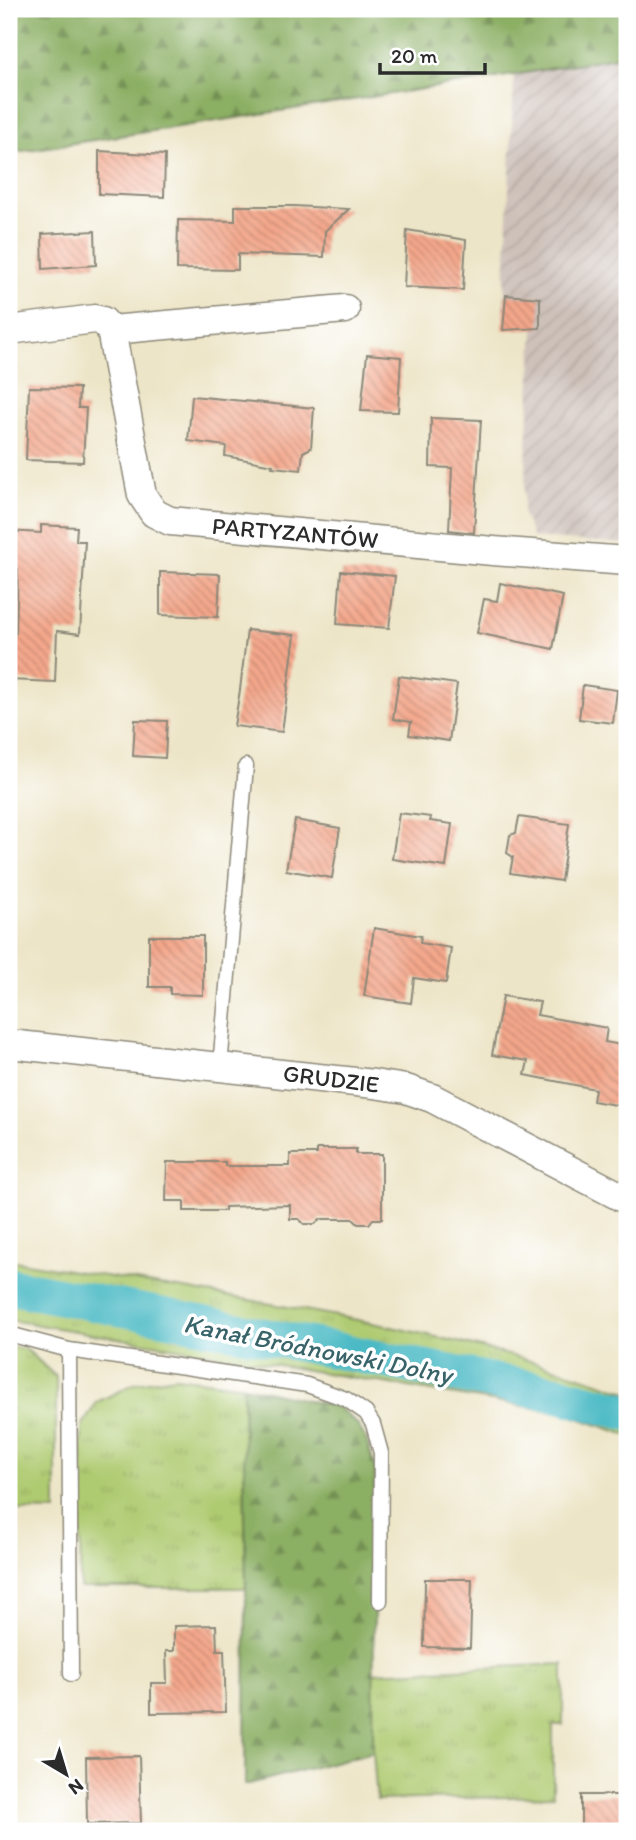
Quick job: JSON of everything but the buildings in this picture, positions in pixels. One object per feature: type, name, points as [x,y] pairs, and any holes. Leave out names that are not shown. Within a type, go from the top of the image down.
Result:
[{"type":"street","points":[[9,330],[95,319],[103,321],[111,330],[345,309]]},
{"type":"street","name":"PARTYZANTÓW","points":[[111,330],[142,495],[154,513],[170,521],[627,561]]},
{"type":"street","name":"GRUDZIE","points":[[9,1044],[406,1089],[432,1098],[627,1200]]},
{"type":"lane","points":[[220,1067],[246,766]]},
{"type":"lane","points":[[9,1334],[69,1350],[307,1385],[346,1399],[366,1413],[373,1424],[381,1454],[380,1601]]},
{"type":"lane","points":[[69,1350],[71,1674]]},
{"type":"shaded area","points":[[627,55],[627,544],[533,538],[523,514],[534,329],[503,330],[514,75]]},
{"type":"green space","points":[[9,9],[627,9],[627,55],[9,153]]},
{"type":"green space","points":[[9,1260],[321,1313],[476,1346],[552,1367],[627,1392],[627,1435],[564,1413],[9,1320]]},
{"type":"green space","points":[[9,1346],[27,1350],[56,1377],[56,1511],[9,1510]]},
{"type":"green space","points":[[176,1377],[243,1386],[246,1588],[80,1588],[82,1426],[97,1402],[136,1383]]},
{"type":"green space","points":[[243,1386],[338,1407],[357,1424],[366,1439],[375,1468],[373,1752],[245,1785],[246,1588]]},
{"type":"green space","points":[[563,1664],[563,1725],[553,1725],[553,1796],[377,1800],[373,1752],[373,1673]]},
{"type":"waterway","name":"Kanał Bródnowski Dolny","points":[[9,1286],[557,1394],[627,1412]]}]
